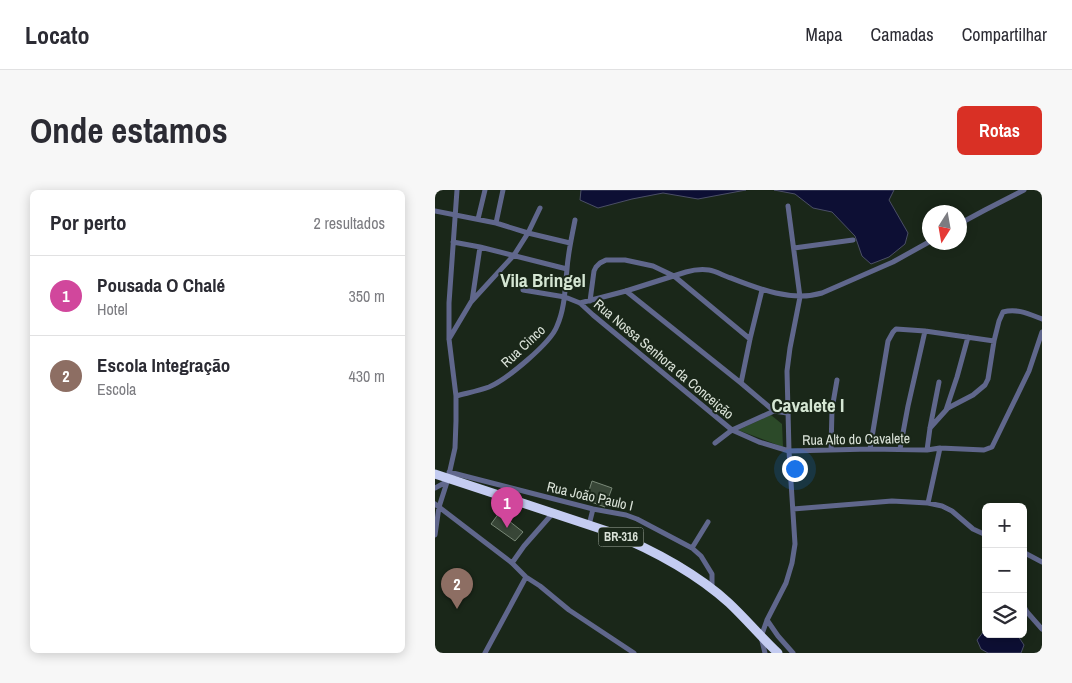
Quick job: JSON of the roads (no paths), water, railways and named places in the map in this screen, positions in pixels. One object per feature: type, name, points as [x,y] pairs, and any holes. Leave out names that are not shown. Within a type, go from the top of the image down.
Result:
[{"type":"highway","name":"BR-316","points":[[435,474],[589,524],[635,542],[664,557],[712,589],[729,603],[777,653]]},
{"type":"street","points":[[435,535],[437,505],[448,478],[455,448],[456,396],[449,339],[449,303],[457,190]]},
{"type":"street","points":[[478,219],[485,190]]},
{"type":"street","points":[[497,223],[503,190]]},
{"type":"street","points":[[967,220],[1024,190]]},
{"type":"street","points":[[765,653],[761,637],[767,620],[786,583],[795,544],[787,413],[787,371],[800,297],[788,206]]},
{"type":"street","points":[[449,339],[471,302],[514,255],[528,233],[540,208]]},
{"type":"street","points":[[435,211],[497,223],[571,244]]},
{"type":"street","name":"Rua Cinco","points":[[456,396],[490,387],[505,378],[554,334],[565,297],[567,269],[575,220]]},
{"type":"street","points":[[794,248],[853,240]]},
{"type":"street","points":[[453,242],[567,269]]},
{"type":"street","points":[[580,303],[695,270],[709,270],[762,290],[800,297],[813,296],[893,262],[922,246]]},
{"type":"street","points":[[471,302],[480,247]]},
{"type":"street","points":[[590,301],[594,271],[600,263],[606,260],[625,260],[653,266],[674,276],[750,339]]},
{"type":"street","name":"Rua Nossa Senhora da Conceição","points":[[523,290],[565,297],[580,303],[732,430]]},
{"type":"street","points":[[741,383],[762,290]]},
{"type":"street","points":[[626,291],[774,411],[787,413]]},
{"type":"street","points":[[945,410],[973,396],[985,385],[988,379],[994,341],[1003,312],[1019,311],[1042,319]]},
{"type":"street","points":[[870,449],[888,341],[893,332],[896,330],[925,331],[994,341]]},
{"type":"street","points":[[900,449],[925,331]]},
{"type":"street","name":"Rua Alto do Cavalete","points":[[732,430],[759,442],[789,451],[927,450],[941,448],[984,450],[992,447],[996,439],[1029,371],[1042,332]]},
{"type":"street","points":[[930,428],[945,410],[968,337]]},
{"type":"street","points":[[831,450],[832,409],[837,380]]},
{"type":"street","points":[[927,450],[939,382]]},
{"type":"street","points":[[715,443],[732,430],[774,411]]},
{"type":"street","points":[[928,503],[941,448]]},
{"type":"street","points":[[435,488],[448,478]]},
{"type":"street","name":"Rua João Paulo I","points":[[448,478],[626,515],[637,519],[692,548],[701,556],[711,574],[712,589]]},
{"type":"street","points":[[793,510],[892,502],[928,503],[942,506],[952,511],[965,523],[982,533]]},
{"type":"street","points":[[437,505],[569,610],[634,653]]},
{"type":"street","points":[[589,524],[593,509]]},
{"type":"street","points":[[512,563],[524,546],[553,513]]},
{"type":"street","points":[[692,548],[708,522]]},
{"type":"street","points":[[1027,554],[1042,562]]},
{"type":"street","points":[[485,653],[526,577]]},
{"type":"street","points":[[1027,612],[1042,629]]},
{"type":"street","points":[[767,620],[793,653]]},
{"type":"place","name":"Pousada O Chalé","points":[[507,528]]},
{"type":"place","name":"Escola Integração","points":[[457,609]]},
{"type":"district","name":"Vila Bringel","points":[[543,280]]},
{"type":"district","name":"Cavalete I","points":[[808,405]]}]
